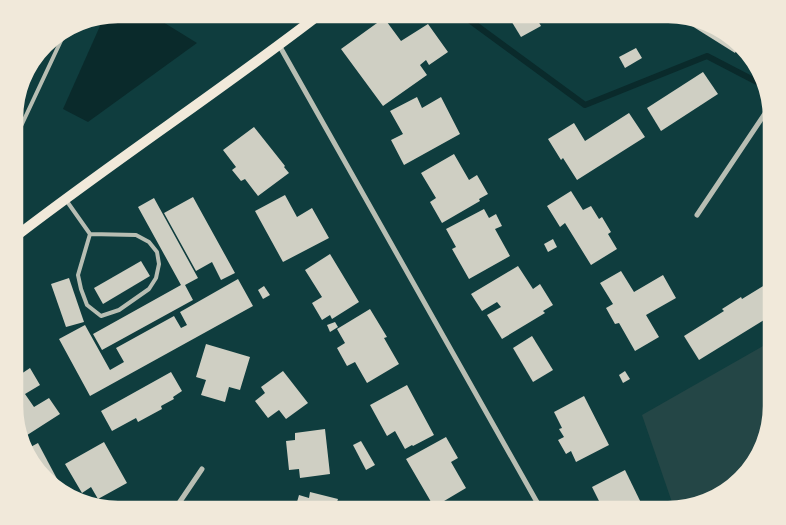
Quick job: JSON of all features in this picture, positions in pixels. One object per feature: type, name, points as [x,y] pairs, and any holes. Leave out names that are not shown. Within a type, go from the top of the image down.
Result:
[{"type":"main road","points":[[22,232],[65,198],[309,22]]},
{"type":"street","points":[[279,45],[537,502]]},
{"type":"street","points":[[697,215],[763,120]]},
{"type":"street","points":[[180,502],[202,469]]},
{"type":"lane","points":[[22,123],[60,42]]},
{"type":"lane","points":[[65,198],[90,234]]},
{"type":"lane","points":[[90,234],[136,235],[149,242],[157,252],[158,258],[156,278],[149,288],[119,310],[101,316],[87,305],[78,275],[90,234]]},
{"type":"shaded area","points":[[119,22],[163,22],[197,43],[88,122],[63,109],[101,24]]},
{"type":"shaded area","points":[[763,346],[762,425],[754,449],[740,470],[716,490],[686,501],[672,502],[642,415]]},
{"type":"building","points":[[378,22],[387,22],[401,41],[428,24],[448,52],[429,65],[426,60],[420,65],[427,75],[383,106],[341,49]]},
{"type":"building","points":[[512,22],[539,22],[541,26],[521,37]]},
{"type":"building","points":[[692,26],[710,32],[726,42],[735,53]]},
{"type":"building","points":[[636,48],[642,58],[625,68],[619,57]]},
{"type":"building","points":[[703,72],[718,94],[661,131],[647,108]]},
{"type":"building","points":[[417,97],[422,108],[441,97],[460,134],[404,165],[391,140],[403,134],[390,111]]},
{"type":"building","points":[[629,113],[645,137],[577,180],[563,158],[561,160],[548,139],[574,123],[585,141]]},
{"type":"building","points":[[254,127],[289,173],[258,196],[245,179],[241,181],[232,170],[236,167],[223,150]]},
{"type":"building","points":[[454,154],[469,180],[477,175],[488,194],[479,199],[480,201],[442,223],[430,202],[436,198],[421,173]]},
{"type":"building","points":[[571,191],[583,210],[591,206],[599,219],[602,217],[611,232],[608,234],[617,249],[591,265],[565,223],[560,227],[547,206]]},
{"type":"building","points":[[285,195],[297,217],[312,208],[329,238],[283,262],[255,211]]},
{"type":"building","points":[[193,197],[235,273],[221,280],[212,262],[196,271],[164,213]]},
{"type":"building","points":[[154,198],[198,278],[185,285],[193,300],[102,350],[93,334],[181,285],[138,207]]},
{"type":"building","points":[[484,209],[489,218],[496,214],[502,226],[495,229],[510,256],[469,279],[452,249],[456,247],[446,229]]},
{"type":"building","points":[[553,239],[557,247],[548,252],[544,244]]},
{"type":"building","points":[[330,254],[359,302],[332,319],[330,315],[322,320],[312,303],[322,297],[305,270]]},
{"type":"building","points":[[141,261],[150,276],[103,304],[94,288]]},
{"type":"building","points":[[518,266],[533,289],[540,284],[553,305],[543,311],[545,313],[502,339],[487,315],[501,307],[497,302],[482,311],[471,294]]},
{"type":"building","points":[[621,271],[634,292],[663,275],[676,298],[646,315],[659,337],[635,351],[619,323],[615,324],[606,308],[613,304],[600,283]]},
{"type":"building","points":[[69,278],[84,322],[66,327],[51,284]]},
{"type":"building","points":[[238,279],[253,306],[90,396],[59,339],[85,325],[110,370],[124,362],[116,348],[174,316],[181,328],[187,325],[180,312]]},
{"type":"building","points":[[264,286],[270,295],[263,299],[258,290]]},
{"type":"building","points":[[763,286],[763,321],[699,360],[684,336],[724,311],[722,309],[741,297],[742,299]]},
{"type":"building","points":[[370,309],[387,337],[384,338],[399,364],[367,383],[355,362],[347,366],[337,348],[345,343],[337,329]]},
{"type":"building","points":[[335,322],[338,327],[330,332],[327,325]]},
{"type":"building","points":[[532,336],[553,370],[533,382],[513,348]]},
{"type":"building","points":[[206,344],[250,357],[240,390],[229,387],[225,402],[201,395],[206,380],[196,377]]},
{"type":"building","points":[[30,368],[40,385],[25,394],[34,407],[49,398],[60,414],[27,435],[23,419],[22,373]]},
{"type":"building","points":[[283,371],[308,403],[286,419],[279,410],[268,418],[255,401],[265,393],[261,387]]},
{"type":"building","points":[[625,371],[630,379],[623,383],[619,375]]},
{"type":"building","points":[[171,372],[182,391],[173,397],[174,399],[161,406],[162,409],[138,422],[136,418],[112,431],[101,411]]},
{"type":"building","points":[[407,385],[434,435],[405,449],[395,431],[387,436],[370,405]]},
{"type":"building","points":[[584,396],[609,445],[576,462],[571,451],[566,454],[558,440],[564,437],[559,429],[562,428],[554,412]]},
{"type":"building","points":[[325,429],[330,474],[300,478],[299,469],[289,470],[286,441],[295,440],[295,433]]},
{"type":"building","points":[[446,437],[458,458],[451,462],[466,488],[442,502],[431,502],[406,459]]},
{"type":"building","points":[[361,441],[375,465],[366,470],[353,445]]},
{"type":"building","points":[[104,442],[127,483],[98,499],[91,487],[82,493],[65,464]]},
{"type":"building","points":[[38,443],[58,481],[42,465],[31,447]]},
{"type":"building","points":[[625,470],[641,502],[600,502],[592,487]]},
{"type":"building","points":[[310,492],[338,499],[337,502],[297,502],[299,495],[309,498]]},
{"type":"waterway","points":[[472,22],[585,105],[707,56],[756,81]]}]
